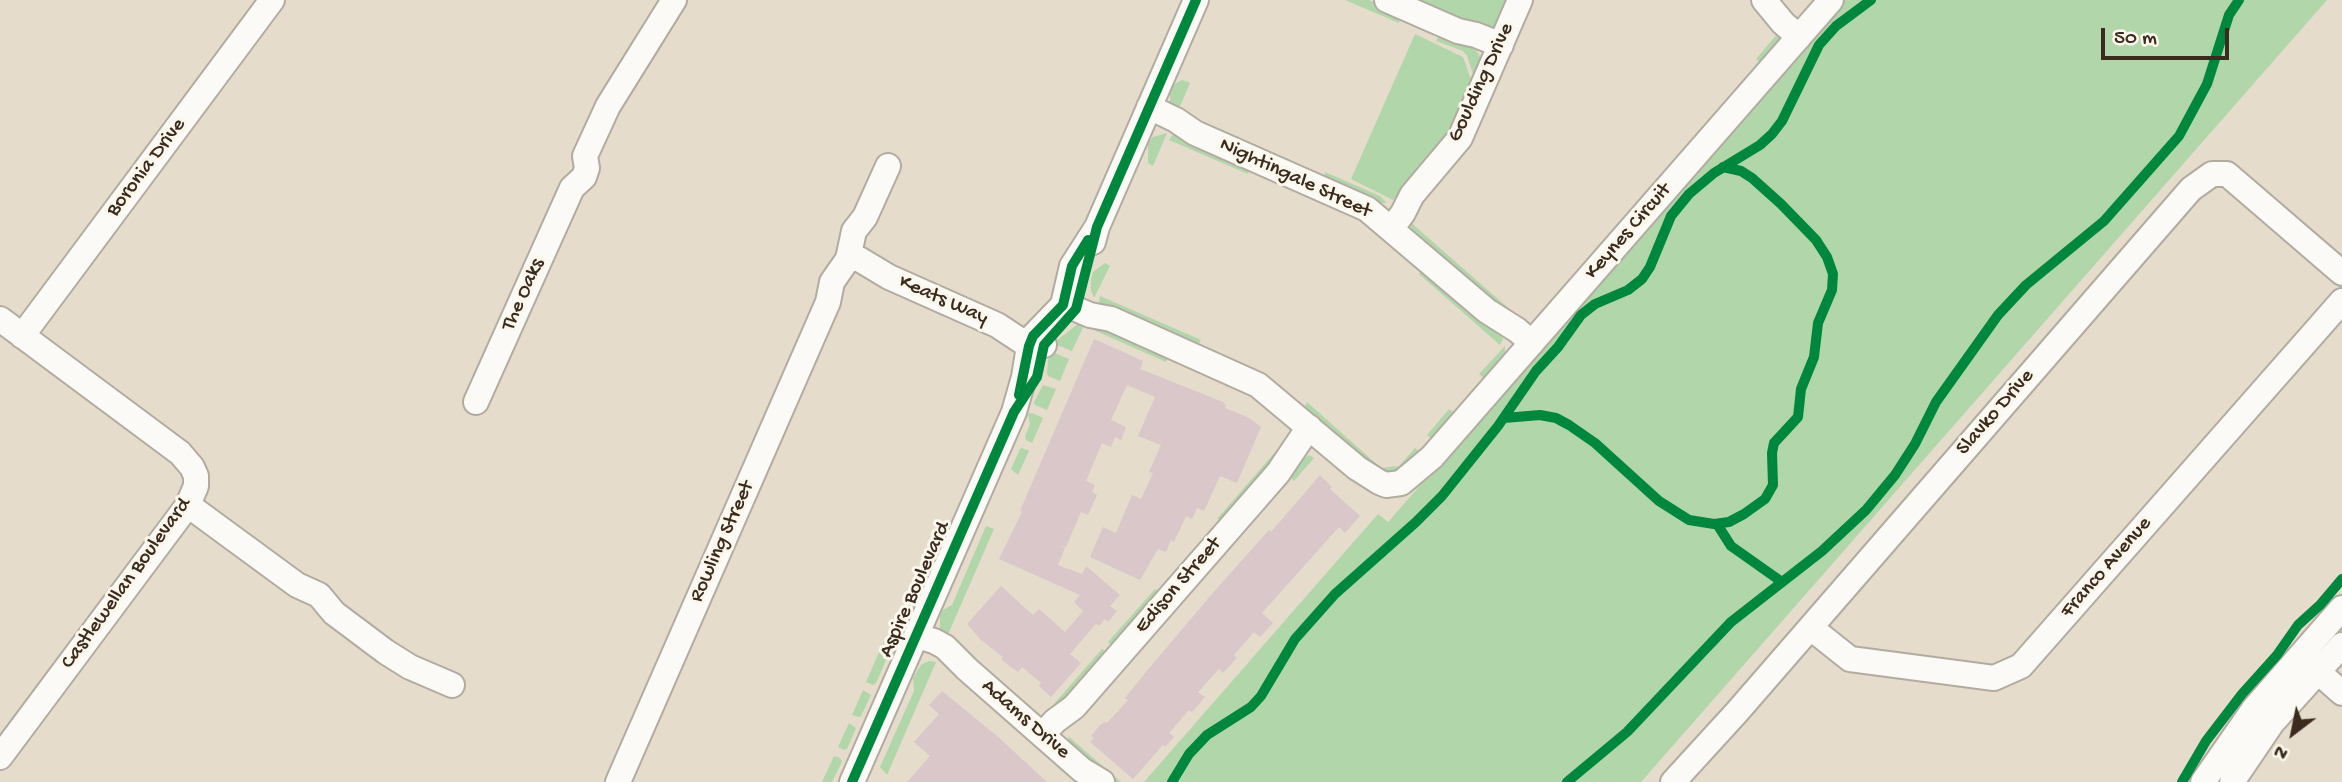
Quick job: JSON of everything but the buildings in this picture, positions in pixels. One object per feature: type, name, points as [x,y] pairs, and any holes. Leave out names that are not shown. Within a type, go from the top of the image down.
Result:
[{"type":"street","name":"Boronia Drive","points":[[22,336],[272,0]]},
{"type":"street","name":"The Oaks","points":[[476,402],[572,188],[569,175],[573,164],[585,156],[608,106],[674,0]]},
{"type":"street","points":[[1035,342],[1060,310],[1074,303],[1072,266],[1097,228],[1196,0]]},
{"type":"street","points":[[1387,0],[1458,31],[1476,35],[1499,50]]},
{"type":"street","name":"Goulding Drive","points":[[1387,224],[1403,213],[1412,195],[1461,138],[1520,0]]},
{"type":"street","points":[[1766,0],[1783,23],[1802,33]]},
{"type":"street","name":"Keynes Circuit","points":[[1074,303],[1090,315],[1111,319],[1258,385],[1357,468],[1373,488],[1385,494],[1399,494],[1413,486],[1427,463],[1831,0]]},
{"type":"street","name":"Nightingale Street","points":[[1147,112],[1172,129],[1195,134],[1361,206],[1387,224],[1487,311],[1509,338],[1528,347]]},
{"type":"street","name":"Rowling Street","points":[[618,782],[828,302],[832,282],[854,262],[854,231],[865,217],[888,166]]},
{"type":"street","name":"Slavko Drive","points":[[1673,782],[1811,628],[2191,189],[2212,174],[2227,174],[2342,273]]},
{"type":"street","name":"Keats Way","points":[[854,262],[1035,342]]},
{"type":"street","name":"Franco Avenue","points":[[1811,628],[1850,659],[1994,678],[2021,666],[2342,301]]},
{"type":"street","name":"Castlewellan Boulevard","points":[[0,319],[187,460],[196,476],[194,495],[188,505],[0,757]]},
{"type":"street","name":"Aspire Boulevard","points":[[852,782],[1017,406],[1035,342]]},
{"type":"street","name":"Edison Street","points":[[1047,739],[1063,729],[1074,707],[1314,432]]},
{"type":"street","points":[[188,505],[297,585],[311,604],[334,613],[398,661],[452,685]]},
{"type":"street","points":[[2232,782],[2310,664],[2342,608]]},
{"type":"street","name":"Adams Drive","points":[[914,641],[962,664],[1095,780]]},
{"type":"street","points":[[2203,782],[2253,710],[2310,664],[2342,645]]},
{"type":"street","points":[[2310,664],[2342,693]]},
{"type":"green space","points":[[1345,0],[1369,0],[1401,14],[1399,23]]},
{"type":"green space","points":[[1405,0],[1509,0],[1497,25],[1488,31]]},
{"type":"green space","points":[[1844,0],[2327,0],[1641,782],[1144,782],[1378,514],[1388,522]]},
{"type":"green space","points":[[1442,32],[1476,50],[1481,58],[1478,74],[1473,74],[1463,51],[1436,41]]},
{"type":"green space","points":[[1778,33],[1781,35],[1779,45],[1763,64],[1756,59]]},
{"type":"green space","points":[[1415,34],[1463,57],[1470,77],[1476,81],[1457,127],[1393,200],[1351,179]]},
{"type":"green space","points":[[1182,80],[1190,83],[1178,111],[1170,105],[1170,91],[1173,85]]},
{"type":"green space","points":[[1167,133],[1153,166],[1148,163],[1148,143],[1153,137]]},
{"type":"green space","points":[[1173,134],[1250,167],[1248,174],[1169,140]]},
{"type":"green space","points":[[1325,172],[1380,196],[1387,203],[1379,203],[1324,179]]},
{"type":"green space","points":[[1409,221],[1522,320],[1517,323],[1413,233]]},
{"type":"green space","points":[[1105,263],[1110,266],[1094,298],[1091,290],[1093,272]]},
{"type":"green space","points":[[1423,270],[1500,335],[1503,339],[1500,345],[1419,274]]},
{"type":"green space","points":[[1100,296],[1201,340],[1198,345],[1110,308],[1099,303]]},
{"type":"green space","points":[[1079,323],[1085,323],[1072,351],[1057,345],[1055,342]]},
{"type":"green space","points":[[1089,323],[1168,357],[1166,362],[1087,327]]},
{"type":"green space","points":[[1505,346],[1505,357],[1485,379],[1479,374]]},
{"type":"green space","points":[[1049,353],[1069,359],[1060,381],[1047,373]]},
{"type":"green space","points":[[1043,385],[1056,389],[1047,410],[1034,402]]},
{"type":"green space","points":[[1307,402],[1381,468],[1399,466],[1415,448],[1420,452],[1409,469],[1384,476],[1304,410]]},
{"type":"green space","points":[[1449,409],[1455,413],[1432,439],[1427,435]]},
{"type":"green space","points":[[1028,414],[1043,418],[1032,443],[1025,437],[1030,424]]},
{"type":"green space","points":[[1289,436],[1292,441],[1222,520],[1217,519]]},
{"type":"green space","points":[[1022,448],[1029,451],[1018,475],[1011,469]]},
{"type":"green space","points":[[1309,455],[1314,458],[1294,481],[1290,477],[1301,461]]},
{"type":"green space","points":[[986,526],[994,529],[946,639],[940,633],[940,616],[943,610],[952,605]]},
{"type":"green space","points":[[1155,589],[1160,591],[1112,646],[1108,642]]},
{"type":"green space","points":[[896,615],[903,620],[892,646],[888,647],[883,644]]},
{"type":"green space","points":[[1102,649],[1106,652],[1060,709],[1047,712]]},
{"type":"green space","points":[[879,652],[887,658],[873,685],[866,682]]},
{"type":"green space","points":[[929,661],[936,662],[887,775],[880,767],[914,691],[913,678],[921,665]]},
{"type":"green space","points":[[863,690],[871,695],[861,716],[852,715]]},
{"type":"green space","points":[[849,723],[856,728],[847,749],[844,750],[838,747]]},
{"type":"green space","points":[[1068,736],[1121,782],[1110,782],[1070,744]]},
{"type":"green space","points":[[834,756],[842,761],[840,766],[832,782],[822,782]]},
{"type":"cycle path","points":[[852,782],[1014,412],[1037,377],[1044,345],[1076,309],[1097,227],[1196,0]]},
{"type":"cycle path","points":[[1172,782],[1189,754],[1207,735],[1251,707],[1261,696],[1295,639],[1335,594],[1442,496],[1581,315],[1595,304],[1628,290],[1642,279],[1650,267],[1671,216],[1689,194],[1714,173],[1760,145],[1772,134],[1782,121],[1819,45],[1836,26],[1871,0]]},
{"type":"cycle path","points":[[1567,782],[1627,732],[1731,622],[1822,551],[1866,510],[1895,475],[1915,444],[1936,402],[1998,315],[2026,285],[2104,221],[2179,136],[2207,84],[2229,15],[2239,0]]},
{"type":"cycle path","points":[[1504,418],[1540,415],[1556,418],[1569,425],[1595,443],[1659,501],[1689,520],[1714,524],[1729,522],[1765,499],[1773,485],[1774,443],[1798,417],[1801,389],[1814,357],[1818,323],[1832,290],[1833,274],[1827,257],[1816,240],[1781,204],[1752,178],[1741,171],[1723,167]]},
{"type":"cycle path","points":[[1019,395],[1033,336],[1063,305],[1072,266],[1088,240]]},
{"type":"cycle path","points":[[1717,524],[1731,546],[1782,582]]},
{"type":"cycle path","points":[[2182,782],[2206,741],[2242,694],[2277,655],[2298,625],[2342,579]]}]
